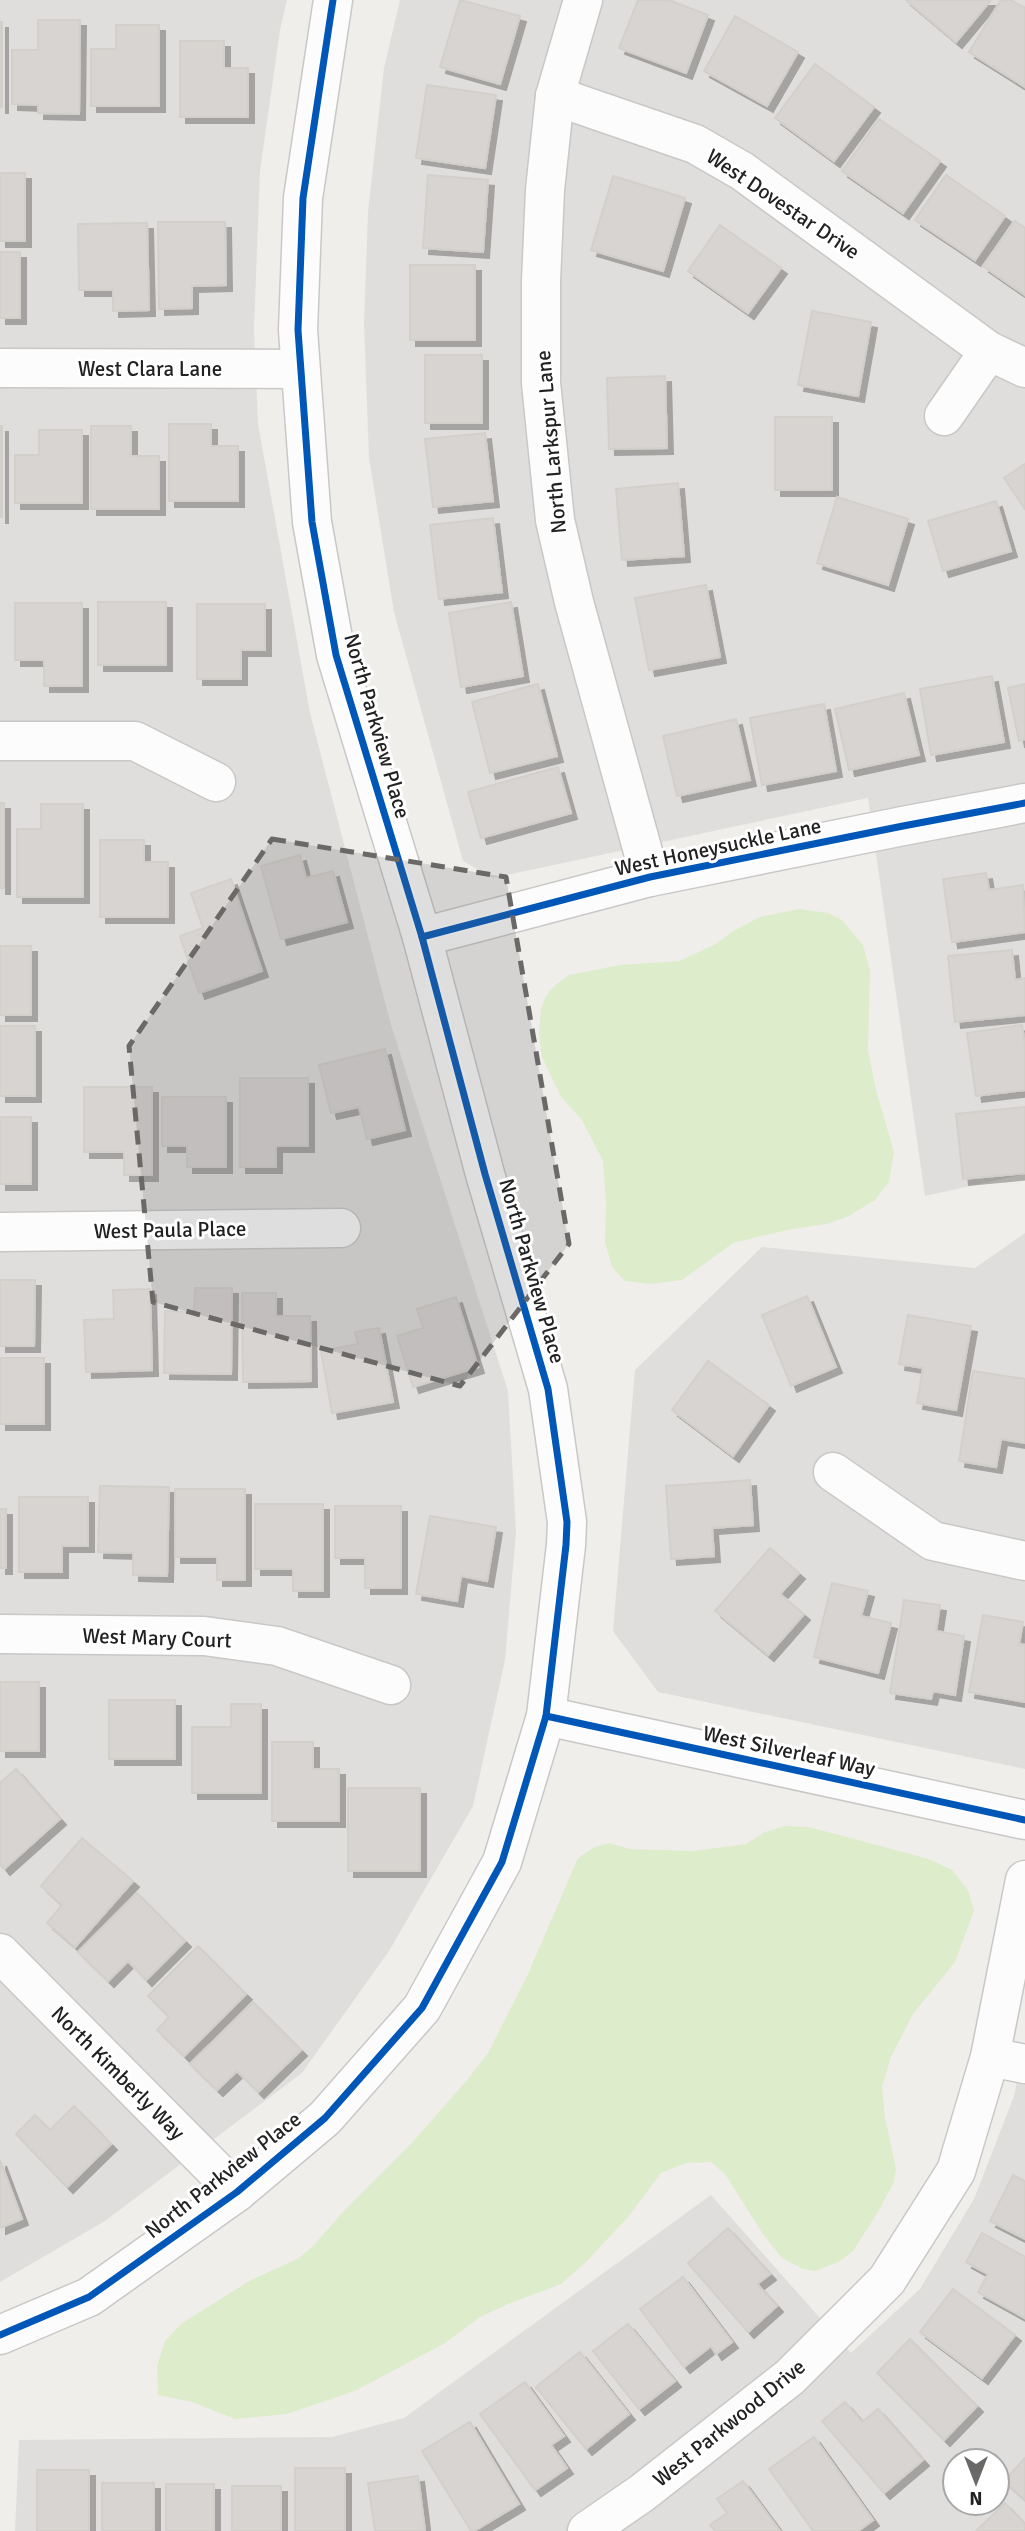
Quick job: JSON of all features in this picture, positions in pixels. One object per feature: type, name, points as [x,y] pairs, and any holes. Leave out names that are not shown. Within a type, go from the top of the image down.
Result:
[{"type":"street","name":"North Parkview Place","points":[[0,2335],[89,2297],[237,2192],[325,2118],[422,2008],[502,1862],[546,1716],[567,1522],[548,1389],[485,1174],[422,937],[336,655],[312,522],[298,330],[303,198],[333,0]]},
{"type":"street","name":"North Larkspur Lane","points":[[583,0],[555,96],[545,190],[541,281],[541,383],[555,520],[573,602],[650,877]]},
{"type":"street","name":"West Dovestar Drive","points":[[555,96],[695,144],[742,171],[989,351],[1025,369]]},
{"type":"street","points":[[944,415],[989,351]]},
{"type":"street","name":"West Clara Lane","points":[[0,369],[300,369]]},
{"type":"street","points":[[0,741],[135,741],[216,782]]},
{"type":"street","name":"West Honeysuckle Lane","points":[[422,937],[650,877],[1025,803]]},
{"type":"street","name":"West Paula Place","points":[[0,1232],[341,1228]]},
{"type":"street","points":[[833,1472],[933,1541],[1025,1561]]},
{"type":"street","name":"West Mary Court","points":[[0,1634],[205,1636],[277,1646],[391,1685]]},
{"type":"street","name":"West Silverleaf Way","points":[[546,1716],[1025,1820]]},
{"type":"street","name":"West Parkwood Drive","points":[[587,2531],[642,2493],[790,2377],[887,2280],[956,2171],[1007,2060],[1025,1881]]},
{"type":"street","name":"North Kimberly Way","points":[[7,1976],[237,2192]]},
{"type":"highlighted area","points":[[272,839],[506,877],[569,1244],[460,1386],[153,1302],[129,1046]]},
{"type":"shaded area","points":[[0,0],[287,0],[280,30],[260,171],[254,329],[258,424],[310,713],[391,1025],[508,1391],[516,1531],[505,1660],[473,1806],[389,1951],[302,2073],[105,2221],[0,2282]]},
{"type":"shaded area","points":[[400,0],[1025,0],[1025,1174],[925,1196],[868,798],[493,878],[463,861],[394,612],[369,458],[364,323],[368,212],[384,68]]},
{"type":"shaded area","points":[[1025,1233],[1025,1769],[658,1692],[613,1631],[635,1370],[762,1247],[975,1268]]},
{"type":"shaded area","points":[[1025,2043],[1025,2531],[15,2531],[19,2440],[332,2437],[404,2418],[711,2195],[851,2353],[920,2289],[974,2199],[1014,2096]]},
{"type":"green space","points":[[799,909],[828,913],[842,920],[863,945],[870,970],[868,1050],[876,1090],[894,1152],[889,1182],[875,1200],[847,1217],[826,1224],[733,1243],[682,1280],[650,1284],[625,1281],[612,1267],[605,1242],[603,1161],[582,1120],[561,1097],[542,1057],[539,1034],[541,1008],[546,996],[569,975],[620,965],[679,961],[716,944],[733,931],[760,917]]},
{"type":"green space","points":[[784,1826],[809,1827],[929,1859],[952,1870],[968,1890],[974,1911],[955,1962],[913,2014],[891,2057],[882,2087],[896,2169],[894,2182],[853,2251],[839,2262],[815,2271],[803,2269],[782,2258],[763,2234],[725,2174],[711,2162],[686,2163],[661,2173],[628,2217],[587,2261],[561,2284],[480,2317],[445,2343],[355,2391],[287,2414],[235,2419],[192,2402],[158,2395],[157,2366],[165,2341],[182,2323],[251,2280],[299,2258],[410,2145],[467,2080],[488,2053],[528,1974],[578,1858],[593,1848],[609,1843],[630,1849],[694,1851],[746,1844],[765,1832]]},
{"type":"building","points":[[460,0],[520,16],[500,84],[440,67]]},
{"type":"building","points":[[638,0],[669,0],[708,15],[686,73],[619,48]]},
{"type":"building","points":[[906,0],[991,0],[956,42]]},
{"type":"building","points":[[1001,0],[1011,0],[1025,8],[1025,87],[969,52]]},
{"type":"building","points":[[735,16],[798,52],[767,106],[704,71]]},
{"type":"building","points":[[38,20],[80,20],[79,114],[38,113],[38,105],[12,104],[12,50],[38,50]]},
{"type":"building","points":[[2,22],[2,107],[0,107]]},
{"type":"building","points":[[116,25],[159,25],[159,106],[91,106],[91,49],[116,49]]},
{"type":"building","points":[[180,41],[224,41],[224,68],[248,68],[248,117],[180,117]]},
{"type":"building","points":[[815,64],[874,107],[834,161],[775,118]]},
{"type":"building","points":[[427,85],[496,95],[485,168],[416,158]]},
{"type":"building","points":[[879,119],[940,161],[903,213],[842,171]]},
{"type":"building","points":[[0,173],[25,173],[25,241],[0,241]]},
{"type":"building","points":[[428,175],[488,180],[483,252],[423,248]]},
{"type":"building","points":[[946,175],[1005,216],[975,260],[915,220]]},
{"type":"building","points":[[613,176],[685,198],[663,271],[591,250]]},
{"type":"building","points":[[1015,221],[1025,228],[1025,295],[983,266]]},
{"type":"building","points":[[158,222],[225,222],[226,285],[192,286],[192,308],[159,309]]},
{"type":"building","points":[[147,223],[149,310],[113,311],[113,290],[79,290],[78,224]]},
{"type":"building","points":[[720,225],[781,268],[748,313],[688,271]]},
{"type":"building","points":[[0,252],[20,252],[20,318],[0,318]]},
{"type":"building","points":[[410,265],[475,265],[475,340],[410,340]]},
{"type":"building","points":[[812,311],[871,322],[858,396],[798,385]]},
{"type":"building","points":[[425,355],[482,355],[482,423],[425,423]]},
{"type":"building","points":[[665,376],[667,448],[609,449],[607,378]]},
{"type":"building","points":[[775,417],[832,417],[832,490],[775,490]]},
{"type":"building","points":[[169,424],[211,424],[211,446],[238,446],[238,501],[169,501]]},
{"type":"building","points":[[2,426],[2,517],[0,517]]},
{"type":"building","points":[[91,426],[131,426],[131,456],[159,456],[159,509],[91,509]]},
{"type":"building","points":[[39,430],[82,430],[82,503],[15,503],[15,455],[39,455]]},
{"type":"building","points":[[485,433],[493,501],[433,507],[425,439]]},
{"type":"building","points":[[1025,464],[1025,509],[1004,478]]},
{"type":"building","points":[[678,483],[684,556],[622,560],[616,489]]},
{"type":"building","points":[[837,497],[908,519],[888,585],[817,563]]},
{"type":"building","points":[[996,501],[1011,551],[943,571],[928,521]]},
{"type":"building","points":[[493,518],[502,592],[439,599],[430,525]]},
{"type":"building","points":[[706,585],[720,657],[649,670],[635,598]]},
{"type":"building","points":[[98,602],[166,602],[166,665],[98,665]]},
{"type":"building","points":[[511,602],[523,676],[461,687],[449,613]]},
{"type":"building","points":[[15,603],[82,603],[82,686],[44,686],[44,660],[15,660]]},
{"type":"building","points":[[197,604],[265,604],[265,650],[241,650],[241,679],[197,679]]},
{"type":"building","points":[[992,676],[1004,742],[931,755],[920,689]]},
{"type":"building","points":[[538,684],[557,756],[490,773],[472,702]]},
{"type":"building","points":[[1025,684],[1025,739],[1019,741],[1008,688]]},
{"type":"building","points":[[904,693],[919,755],[849,770],[835,709]]},
{"type":"building","points":[[824,704],[836,771],[762,785],[750,718]]},
{"type":"building","points":[[736,719],[750,780],[677,796],[663,736]]},
{"type":"building","points":[[558,767],[571,813],[481,838],[468,792]]},
{"type":"building","points":[[0,803],[4,803],[4,888],[0,888]]},
{"type":"building","points":[[41,804],[83,804],[83,897],[17,897],[17,829],[41,829]]},
{"type":"building","points":[[100,840],[144,840],[144,862],[168,862],[168,917],[100,917]]},
{"type":"building","points":[[300,855],[306,878],[333,871],[347,922],[281,939],[261,866]]},
{"type":"building","points":[[986,873],[989,890],[1023,885],[1025,932],[952,942],[943,879]]},
{"type":"building","points":[[231,879],[262,971],[199,993],[180,936],[203,928],[191,893]]},
{"type":"building","points":[[0,946],[31,946],[31,1015],[0,1015]]},
{"type":"building","points":[[1012,950],[1015,980],[1025,978],[1025,1015],[955,1022],[948,956]]},
{"type":"building","points":[[1022,1025],[1025,1090],[976,1096],[967,1033]]},
{"type":"building","points":[[0,1026],[35,1026],[35,1096],[0,1096]]},
{"type":"building","points":[[385,1049],[405,1130],[367,1139],[359,1107],[331,1113],[319,1065]]},
{"type":"building","points":[[240,1078],[308,1078],[308,1146],[276,1146],[276,1167],[240,1167]]},
{"type":"building","points":[[84,1087],[152,1087],[152,1175],[124,1175],[124,1152],[84,1152]]},
{"type":"building","points":[[162,1097],[226,1097],[226,1167],[187,1167],[187,1146],[162,1146]]},
{"type":"building","points":[[1025,1107],[1025,1173],[963,1179],[956,1114]]},
{"type":"building","points":[[0,1117],[31,1117],[31,1184],[0,1184]]},
{"type":"building","points":[[0,1280],[35,1280],[34,1346],[0,1346]]},
{"type":"building","points":[[195,1288],[232,1288],[231,1374],[164,1373],[165,1311],[194,1312]]},
{"type":"building","points":[[150,1289],[152,1370],[86,1372],[84,1320],[114,1319],[113,1290]]},
{"type":"building","points":[[242,1293],[276,1293],[276,1316],[310,1316],[311,1381],[243,1382]]},
{"type":"building","points":[[807,1296],[836,1367],[791,1386],[762,1315]]},
{"type":"building","points":[[456,1297],[478,1367],[413,1387],[397,1336],[423,1328],[417,1309]]},
{"type":"building","points":[[908,1315],[971,1326],[956,1410],[917,1403],[923,1368],[899,1364]]},
{"type":"building","points":[[379,1328],[393,1402],[332,1413],[321,1351],[358,1344],[355,1332]]},
{"type":"building","points":[[0,1358],[44,1358],[44,1424],[0,1424]]},
{"type":"building","points":[[708,1361],[769,1405],[733,1456],[672,1410]]},
{"type":"building","points":[[973,1371],[1025,1379],[1025,1443],[1001,1439],[996,1467],[959,1461]]},
{"type":"building","points":[[750,1480],[753,1525],[712,1528],[714,1556],[671,1559],[666,1486]]},
{"type":"building","points":[[100,1486],[169,1487],[167,1576],[133,1575],[133,1553],[98,1552]]},
{"type":"building","points":[[175,1489],[245,1489],[245,1580],[217,1580],[217,1557],[175,1557]]},
{"type":"building","points":[[19,1497],[88,1497],[88,1546],[62,1546],[62,1572],[19,1572]]},
{"type":"building","points":[[255,1504],[323,1504],[323,1591],[293,1591],[293,1569],[255,1569]]},
{"type":"building","points":[[335,1506],[401,1506],[401,1588],[365,1588],[365,1558],[335,1558]]},
{"type":"building","points":[[0,1509],[6,1509],[6,1568],[0,1568]]},
{"type":"building","points":[[430,1516],[496,1527],[487,1581],[461,1576],[457,1601],[416,1594]]},
{"type":"building","points":[[770,1548],[799,1573],[780,1594],[804,1614],[768,1655],[715,1611]]},
{"type":"building","points":[[832,1583],[868,1591],[861,1616],[891,1623],[878,1673],[814,1657]]},
{"type":"building","points":[[904,1600],[940,1605],[936,1631],[964,1636],[955,1695],[933,1691],[931,1699],[890,1693]]},
{"type":"building","points":[[983,1615],[1023,1622],[1019,1644],[1025,1645],[1025,1702],[969,1692]]},
{"type":"building","points":[[0,1682],[39,1682],[39,1751],[0,1751]]},
{"type":"building","points":[[109,1700],[175,1700],[175,1759],[109,1759]]},
{"type":"building","points":[[231,1704],[261,1704],[261,1793],[192,1793],[192,1727],[231,1727]]},
{"type":"building","points":[[272,1742],[313,1742],[313,1769],[339,1769],[339,1821],[272,1821]]},
{"type":"building","points":[[16,1769],[60,1819],[4,1869],[0,1864],[0,1783]]},
{"type":"building","points":[[348,1788],[420,1788],[420,1871],[348,1871]]},
{"type":"building","points":[[82,1838],[133,1881],[75,1947],[47,1923],[62,1905],[41,1886]]},
{"type":"building","points":[[137,1893],[185,1941],[146,1980],[128,1961],[108,1981],[78,1952]]},
{"type":"building","points":[[198,1946],[246,1994],[184,2056],[157,2030],[169,2017],[148,1996]]},
{"type":"building","points":[[253,2002],[301,2050],[258,2092],[237,2071],[217,2090],[190,2064]]},
{"type":"building","points":[[74,2106],[111,2144],[67,2187],[16,2134],[35,2115],[50,2130]]},
{"type":"building","points":[[0,2160],[22,2219],[0,2228]]},
{"type":"building","points":[[1013,2175],[1025,2181],[1025,2239],[990,2221]]},
{"type":"building","points":[[728,2228],[770,2274],[757,2284],[777,2306],[748,2332],[688,2263]]},
{"type":"building","points":[[982,2233],[1025,2257],[1025,2318],[978,2292],[988,2274],[966,2262]]},
{"type":"building","points":[[683,2277],[732,2342],[716,2354],[711,2346],[684,2367],[640,2309]]},
{"type":"building","points":[[953,2289],[1015,2335],[982,2378],[920,2332]]},
{"type":"building","points":[[628,2324],[675,2381],[639,2409],[593,2351]]},
{"type":"building","points":[[910,2339],[977,2406],[944,2440],[877,2373]]},
{"type":"building","points":[[580,2352],[629,2414],[586,2449],[536,2387]]},
{"type":"building","points":[[525,2382],[564,2436],[551,2445],[567,2468],[535,2490],[480,2414]]},
{"type":"building","points":[[845,2402],[862,2422],[878,2409],[923,2460],[884,2493],[822,2421]]},
{"type":"building","points":[[470,2422],[519,2504],[474,2531],[471,2531],[422,2451]]},
{"type":"building","points":[[814,2437],[873,2520],[858,2531],[813,2531],[769,2469]]},
{"type":"building","points":[[1025,2458],[1025,2500],[1011,2487],[1011,2473]]},
{"type":"building","points":[[295,2468],[345,2468],[345,2531],[295,2531]]},
{"type":"building","points":[[37,2470],[89,2470],[89,2531],[37,2531]]},
{"type":"building","points":[[418,2476],[425,2531],[375,2531],[368,2483]]},
{"type":"building","points":[[743,2481],[780,2531],[715,2531],[710,2525],[727,2513],[717,2499]]},
{"type":"building","points":[[102,2483],[154,2483],[154,2531],[102,2531]]},
{"type":"building","points":[[166,2484],[214,2484],[214,2531],[166,2531]]},
{"type":"building","points":[[232,2486],[281,2486],[281,2531],[232,2531]]},
{"type":"building","points":[[1011,2509],[1025,2524],[1025,2531],[976,2531],[990,2517],[1011,2517]]},
{"type":"cycle path","points":[[0,2335],[89,2297],[237,2192],[325,2118],[422,2008],[502,1862],[546,1716],[567,1522],[548,1389],[485,1174],[422,937],[336,655],[312,522],[298,330],[303,198],[333,0]]},
{"type":"cycle path","points":[[422,937],[650,877],[1025,803]]},
{"type":"cycle path","points":[[546,1716],[1025,1820]]}]
